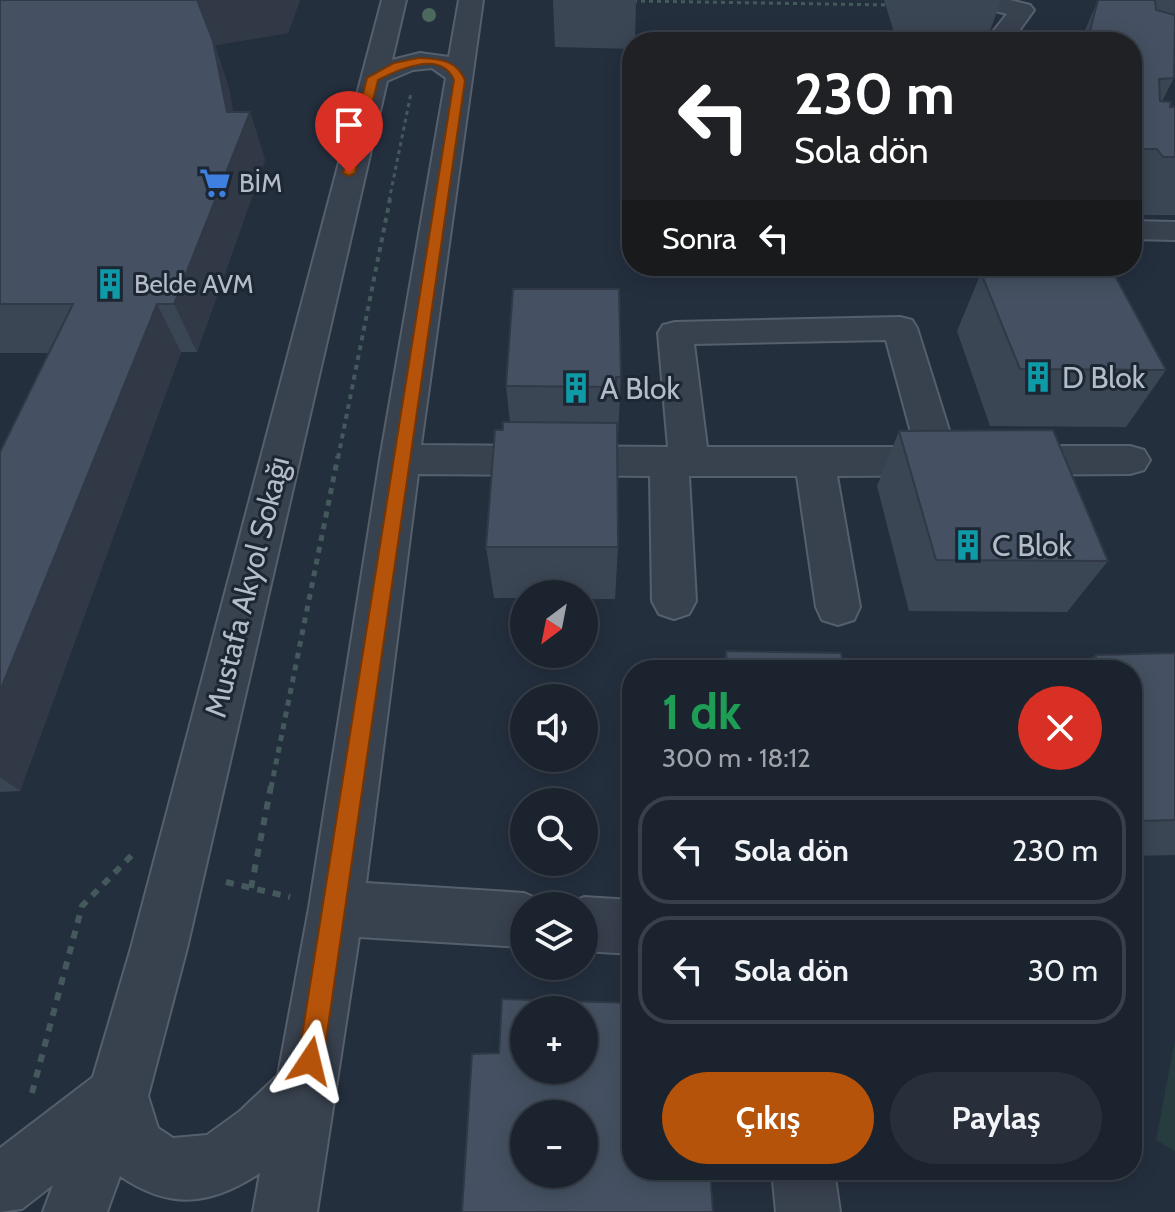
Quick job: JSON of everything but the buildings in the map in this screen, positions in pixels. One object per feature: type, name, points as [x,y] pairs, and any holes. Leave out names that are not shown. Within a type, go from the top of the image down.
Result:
[{"type":"street","points":[[980,0],[1022,10],[1006,32]]},
{"type":"street","name":"Mustafa Akyol Sokağı","points":[[391,12],[402,35],[431,40],[452,36],[470,12]]},
{"type":"street","name":"Mustafa Akyol Sokağı","points":[[75,1212],[118,1096],[178,868],[391,12]]},
{"type":"street","name":"Mustafa Akyol Sokağı","points":[[285,1212],[336,908],[400,459],[470,12]]},
{"type":"street","points":[[373,78],[398,65],[418,61],[442,63],[455,70],[460,80]]},
{"type":"street","points":[[1142,230],[1175,231]]},
{"type":"street","points":[[674,601],[679,462],[675,333],[900,328],[939,461]]},
{"type":"street","points":[[400,459],[679,462],[1130,460]]},
{"type":"street","points":[[815,462],[838,607]]},
{"type":"street","points":[[336,908],[510,919]]},
{"type":"street","points":[[598,925],[622,926]]},
{"type":"street","points":[[0,1187],[118,1096],[133,1148],[170,1169],[208,1167],[261,1136],[305,1091]]},
{"type":"street","points":[[804,1180],[808,1212]]},
{"type":"path","points":[[622,1],[899,4]]},
{"type":"path","points":[[30,1099],[82,906],[129,854],[251,888],[418,61]]},
{"type":"green space","points":[[1175,1040],[1175,1151],[1156,1140]]},
{"type":"place","name":"BİM","points":[[215,183]]},
{"type":"place","name":"Belde AVM","points":[[110,284]]},
{"type":"place","name":"D Blok","points":[[1038,377]]},
{"type":"place","name":"A Blok","points":[[576,388]]},
{"type":"place","name":"C Blok","points":[[968,545]]},
{"type":"route","points":[[310,1061],[336,908],[400,459],[460,80],[455,70],[442,63],[418,61],[398,65],[373,78],[349,173]]}]
